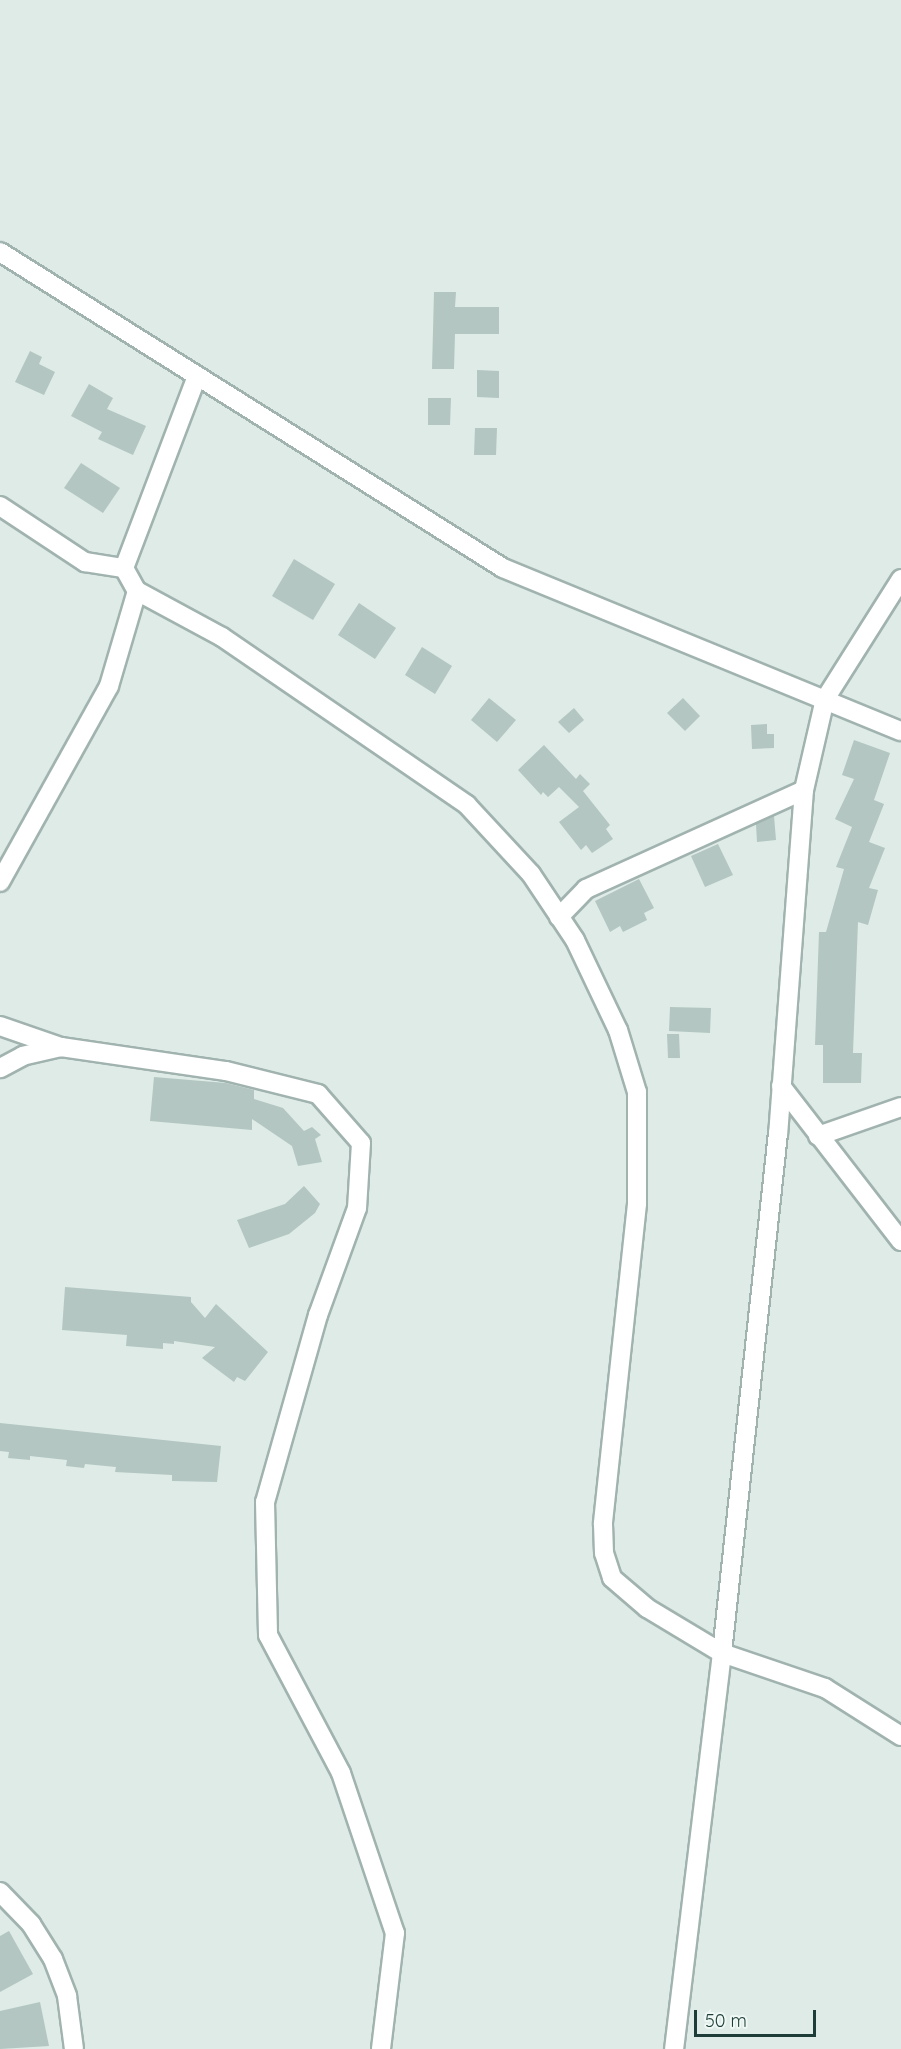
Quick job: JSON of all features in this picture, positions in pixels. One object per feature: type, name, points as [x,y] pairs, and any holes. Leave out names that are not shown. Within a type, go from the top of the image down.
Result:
[{"type":"street","points":[[0,252],[503,568],[901,731]]},
{"type":"street","points":[[124,568],[197,376]]},
{"type":"street","points":[[0,506],[85,562],[124,568]]},
{"type":"street","points":[[124,568],[137,591],[222,637],[467,805],[531,874],[575,940],[618,1030],[637,1092],[637,1204],[603,1524],[604,1553],[612,1578],[647,1608],[722,1653],[825,1688],[901,1736]]},
{"type":"street","points":[[674,2049],[722,1653],[781,1086],[804,790],[825,699],[901,579]]},
{"type":"street","points":[[0,882],[109,686],[137,591]]},
{"type":"street","points":[[559,917],[586,889],[804,790]]},
{"type":"street","points":[[0,1026],[61,1047],[226,1071],[318,1094],[361,1143],[357,1208],[318,1315],[265,1502],[268,1635],[341,1773],[395,1933],[381,2049]]},
{"type":"street","points":[[0,1068],[23,1056],[61,1047]]},
{"type":"street","points":[[781,1086],[901,1241]]},
{"type":"street","points":[[818,1136],[901,1107]]},
{"type":"street","points":[[0,1892],[31,1924],[53,1959],[67,1996],[74,2049]]},
{"type":"building","points":[[434,292],[456,292],[455,307],[499,307],[499,334],[455,334],[454,369],[432,369]]},
{"type":"building","points":[[30,351],[42,357],[39,364],[55,372],[44,395],[15,382]]},
{"type":"building","points":[[477,370],[499,371],[499,398],[477,397]]},
{"type":"building","points":[[89,384],[113,398],[107,409],[146,426],[133,455],[98,439],[102,432],[71,416]]},
{"type":"building","points":[[428,398],[451,398],[450,425],[428,425]]},
{"type":"building","points":[[475,428],[497,428],[496,455],[474,455]]},
{"type":"building","points":[[81,463],[120,488],[103,513],[64,488]]},
{"type":"building","points":[[294,559],[335,584],[313,620],[272,596]]},
{"type":"building","points":[[359,603],[396,628],[375,659],[338,635]]},
{"type":"building","points":[[422,647],[452,666],[435,694],[405,675]]},
{"type":"building","points":[[489,698],[516,720],[497,742],[471,720]]},
{"type":"building","points":[[683,698],[700,716],[685,731],[667,713]]},
{"type":"building","points":[[574,708],[584,720],[569,733],[558,722]]},
{"type":"building","points":[[767,724],[767,734],[774,734],[774,748],[752,749],[751,725]]},
{"type":"building","points":[[854,740],[890,753],[874,800],[884,804],[869,842],[885,848],[869,888],[878,890],[868,925],[858,922],[853,1053],[862,1053],[861,1083],[823,1083],[823,1045],[815,1045],[819,932],[826,932],[844,869],[836,867],[852,827],[835,819],[854,779],[842,775]]},
{"type":"building","points":[[544,745],[576,779],[580,774],[590,784],[583,791],[610,825],[606,829],[613,839],[592,853],[586,845],[581,850],[559,822],[579,807],[559,787],[548,797],[543,792],[541,795],[518,770]]},
{"type":"building","points":[[774,816],[776,840],[757,842],[756,824]]},
{"type":"building","points":[[718,844],[733,875],[705,887],[691,856]]},
{"type":"building","points":[[639,879],[654,908],[644,913],[647,920],[623,932],[620,926],[610,932],[595,901]]},
{"type":"building","points":[[670,1007],[711,1008],[710,1033],[669,1031]]},
{"type":"building","points":[[667,1034],[679,1034],[680,1058],[668,1058]]},
{"type":"building","points":[[154,1077],[226,1083],[254,1090],[254,1099],[283,1108],[304,1131],[312,1127],[321,1135],[315,1139],[322,1162],[298,1166],[292,1146],[252,1119],[252,1130],[150,1121]]},
{"type":"building","points":[[304,1186],[320,1204],[315,1213],[289,1234],[249,1248],[237,1220],[285,1204]]},
{"type":"building","points":[[65,1287],[191,1297],[191,1302],[205,1318],[216,1304],[268,1352],[245,1381],[237,1377],[234,1382],[202,1358],[215,1347],[174,1341],[174,1344],[163,1343],[163,1349],[126,1346],[127,1335],[62,1330]]},
{"type":"building","points":[[0,1423],[221,1446],[217,1482],[172,1481],[172,1475],[115,1472],[116,1467],[85,1464],[84,1468],[66,1466],[67,1460],[30,1456],[30,1460],[8,1458],[9,1452],[0,1451]]},
{"type":"building","points":[[9,1931],[33,1974],[0,1992],[0,1936]]},
{"type":"building","points":[[40,2002],[49,2046],[0,2049],[0,2011]]}]
